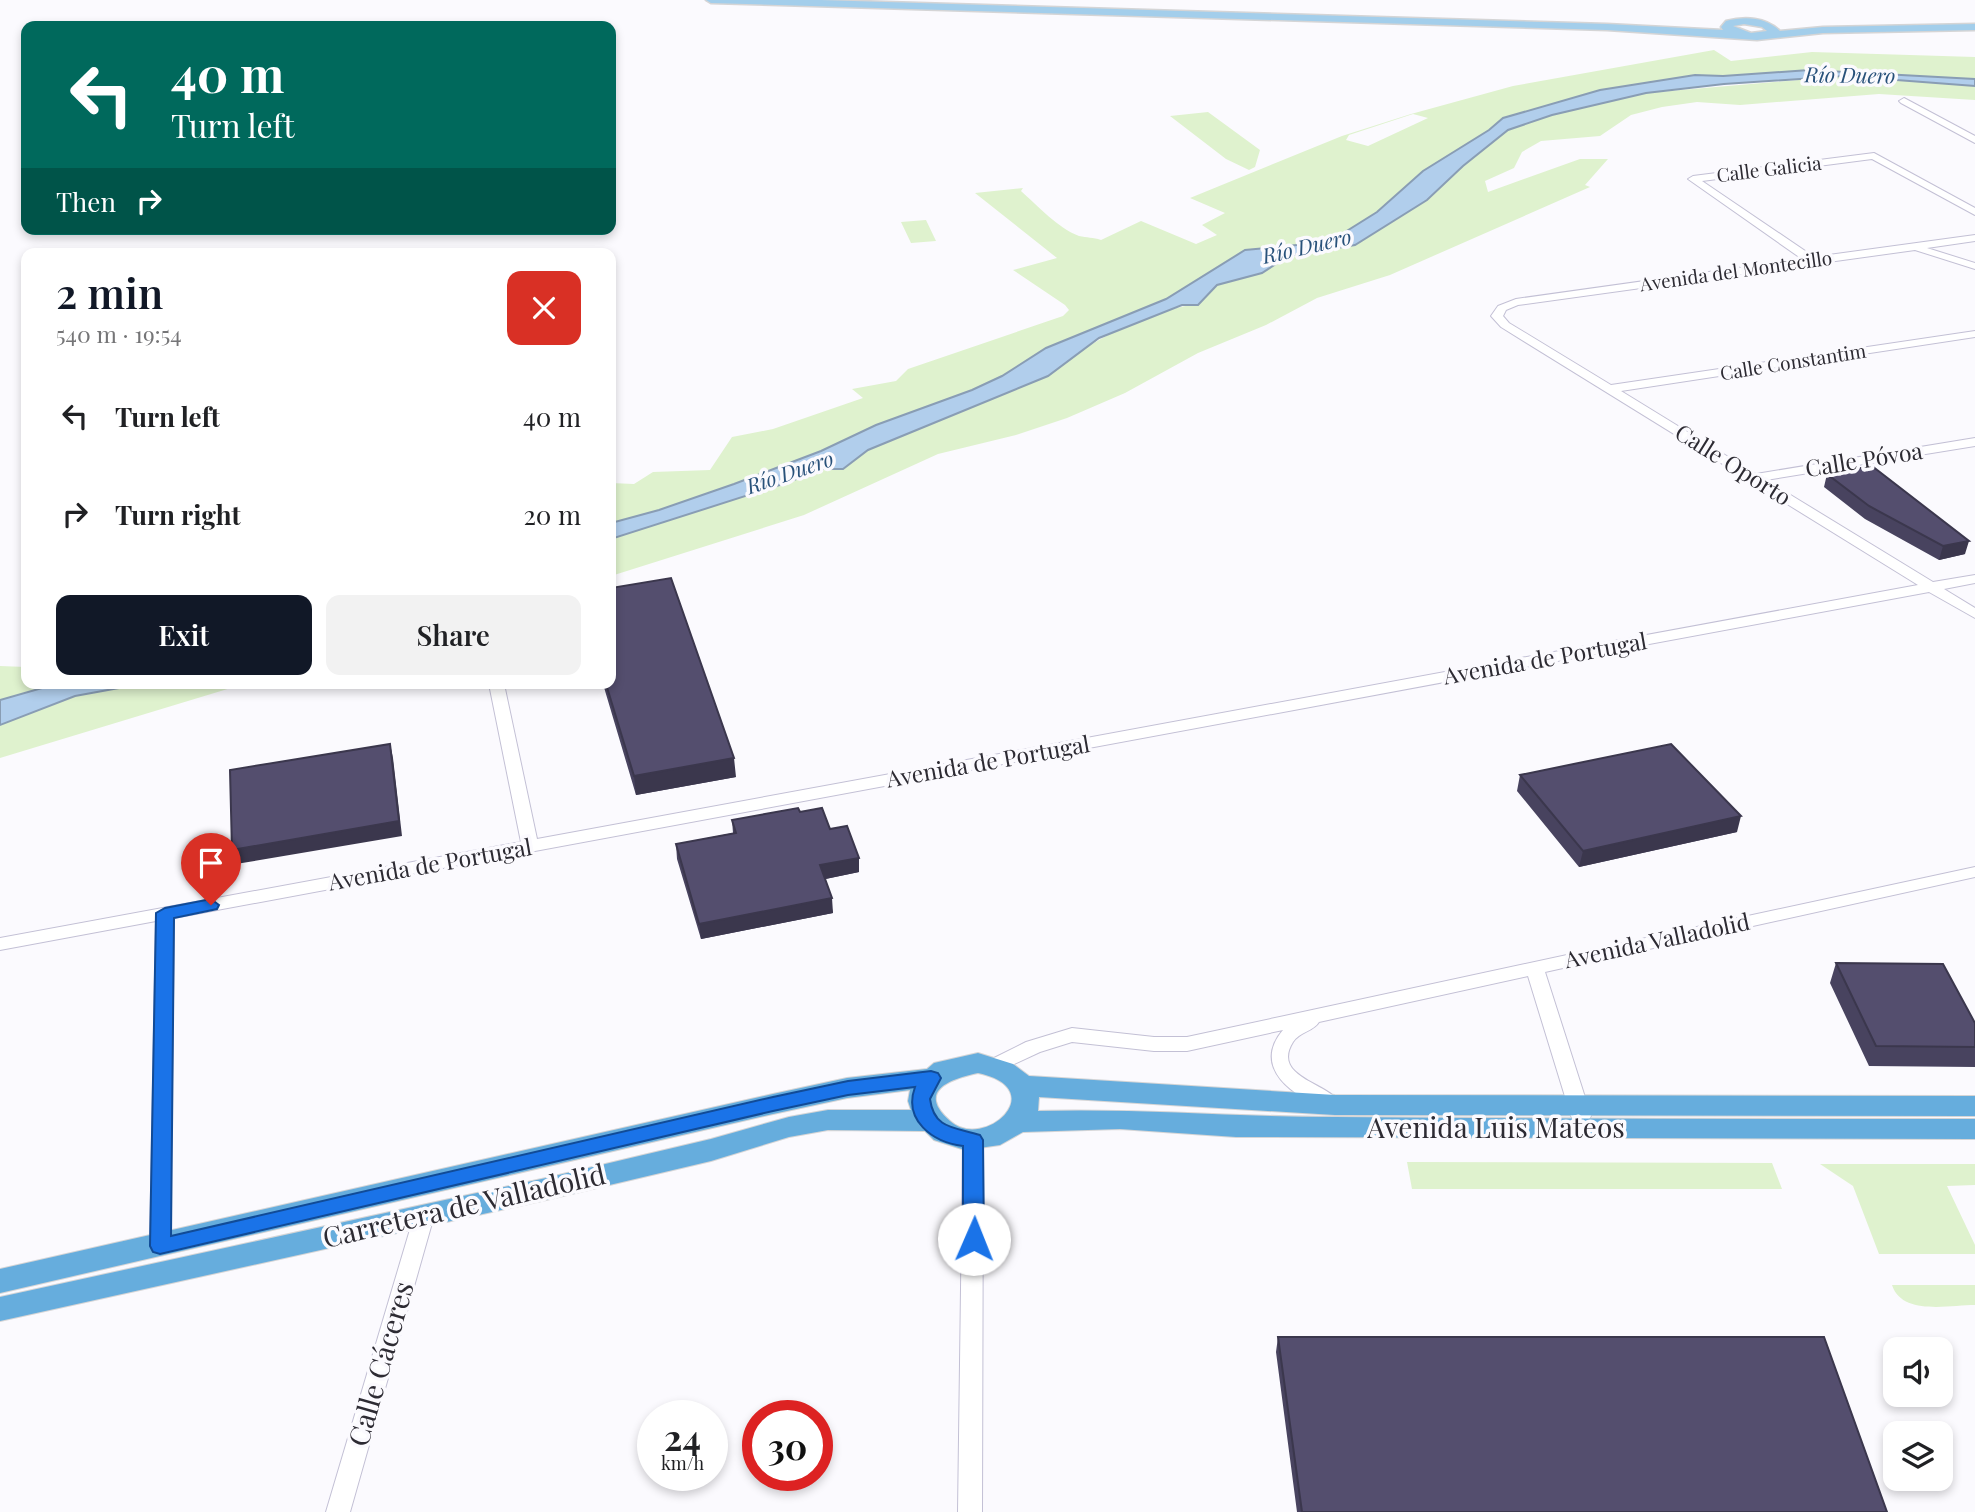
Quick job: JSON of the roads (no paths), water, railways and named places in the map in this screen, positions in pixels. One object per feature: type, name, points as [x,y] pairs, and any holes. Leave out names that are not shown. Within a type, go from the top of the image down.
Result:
[{"type":"highway","points":[[961,1064],[995,1066],[1015,1078],[1022,1086],[1026,1098],[1018,1122],[991,1138],[973,1140],[947,1135],[928,1121],[922,1111],[921,1099],[931,1078],[944,1069],[961,1064]]},
{"type":"highway","name":"Carretera de Valladolid","points":[[0,1281],[773,1104],[848,1088],[931,1078]]},
{"type":"highway","name":"Avenida Luis Mateos","points":[[1022,1086],[1048,1090],[1212,1096],[1335,1105],[1378,1116]]},
{"type":"highway","name":"Avenida Luis Mateos","points":[[1581,1118],[1975,1106]]},
{"type":"highway","name":"Avenida Luis Mateos","points":[[1018,1122],[1120,1119],[1236,1127],[1378,1116],[1581,1118],[1975,1129]]},
{"type":"highway","name":"Carretera de Valladolid","points":[[0,1309],[686,1156],[789,1127],[828,1120],[928,1121]]},
{"type":"main road","points":[[712,0],[1607,27],[1741,34],[1767,29],[1975,27]]},
{"type":"main road","points":[[1607,27],[1744,21],[1767,29]]},
{"type":"main road","points":[[1730,23],[1727,27],[1729,30],[1741,34]]},
{"type":"street","points":[[1904,101],[1975,139]]},
{"type":"street","name":"Calle Galicia","points":[[1812,261],[1693,179],[1874,156],[1975,212]]},
{"type":"street","name":"Avenida del Montecillo","points":[[1499,311],[1516,302],[1975,238]]},
{"type":"street","points":[[1945,242],[1975,265]]},
{"type":"street","points":[[1910,247],[1975,265]]},
{"type":"street","name":"Calle Oporto","points":[[1499,311],[1497,316],[1505,325],[1975,614]]},
{"type":"street","name":"Calle Constantim","points":[[1611,389],[1975,334]]},
{"type":"street","name":"Calle Póvoa","points":[[1754,478],[1975,442]]},
{"type":"street","name":"Avenida de Portugal","points":[[0,944],[1975,579]]},
{"type":"street","points":[[497,689],[530,846]]},
{"type":"street","name":"Avenida Valladolid","points":[[995,1066],[1033,1047],[1072,1035],[1154,1044],[1187,1044],[1975,872]]},
{"type":"street","points":[[160,1246],[165,913]]},
{"type":"street","points":[[1535,968],[1581,1118]]},
{"type":"street","name":"Avenida Valladolid","points":[[1335,1105],[1305,1090],[1285,1074],[1279,1050],[1287,1036],[1299,1026],[1340,1011]]},
{"type":"street","points":[[970,1512],[973,1140]]},
{"type":"street","name":"Calle Cáceres","points":[[338,1512],[424,1216]]},
{"type":"water","name":"Río Duero","points":[[1809,70],[1975,79],[1975,86],[1844,76],[1724,84],[1646,93],[1552,115],[1508,130],[1463,166],[1427,200],[1355,245],[1288,256],[1262,273],[1217,285],[1198,305],[1182,305],[1099,338],[1048,376],[868,450],[843,469],[820,469],[789,482],[616,537],[616,522],[734,484],[821,451],[876,425],[972,390],[1002,376],[1046,348],[1166,299],[1245,250],[1329,242],[1377,212],[1423,171],[1489,130],[1503,118],[1600,90],[1695,75],[1723,76]]},
{"type":"water","points":[[38,689],[114,689],[75,696],[0,725],[0,700]]}]
